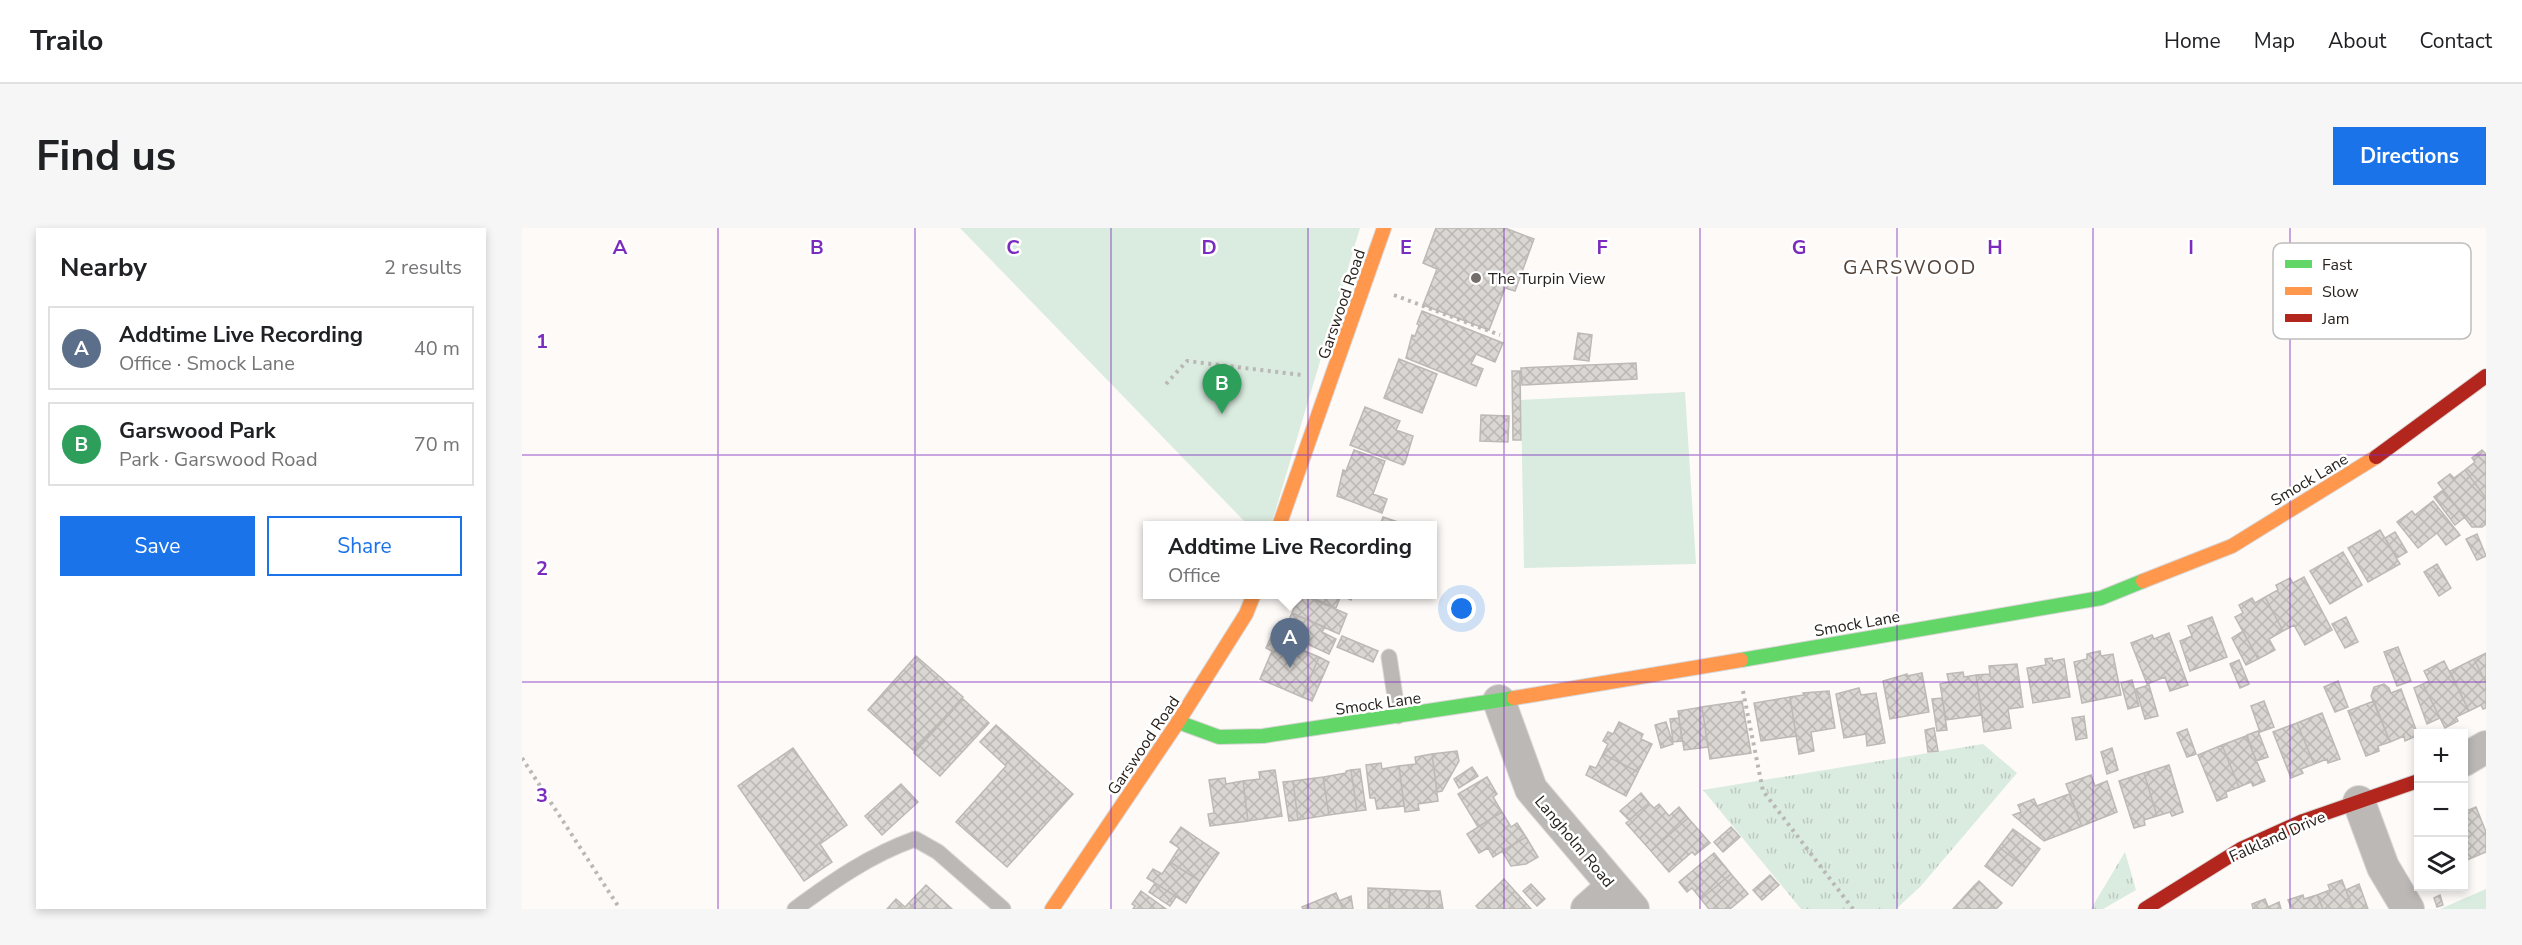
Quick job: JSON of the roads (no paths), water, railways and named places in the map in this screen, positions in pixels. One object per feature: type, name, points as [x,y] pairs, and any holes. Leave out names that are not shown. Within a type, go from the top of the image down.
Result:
[{"type":"street","name":"Garswood Road","points":[[1280,521],[1333,378],[1384,228]]},
{"type":"street","name":"Smock Lane","points":[[1178,722],[1219,737],[1263,736],[1499,701],[2101,598],[2232,546],[2377,457],[2486,376]]},
{"type":"street","name":"Garswood Road","points":[[1052,909],[1178,722],[1246,614],[1252,599]]},
{"type":"street","name":"Langholm Road","points":[[1499,701],[1531,789],[1633,909]]},
{"type":"street","points":[[2468,757],[2486,747]]},
{"type":"street","name":"Falkland Drive","points":[[2145,909],[2241,849],[2303,821],[2414,782]]},
{"type":"street","points":[[2359,802],[2383,867],[2408,909]]},
{"type":"street","points":[[1587,909],[1613,886]]},
{"type":"lane","points":[[1389,657],[1398,716]]},
{"type":"lane","points":[[795,909],[848,872],[887,849],[915,839],[938,852],[1002,909]]},
{"type":"place","name":"The Turpin View","points":[[1476,278]]},
{"type":"place","name":"Garswood Park","points":[[1222,414]]},
{"type":"place","name":"Addtime Live Recording","points":[[1290,668]]},
{"type":"district","name":"GARSWOOD","points":[[1910,267]]}]
